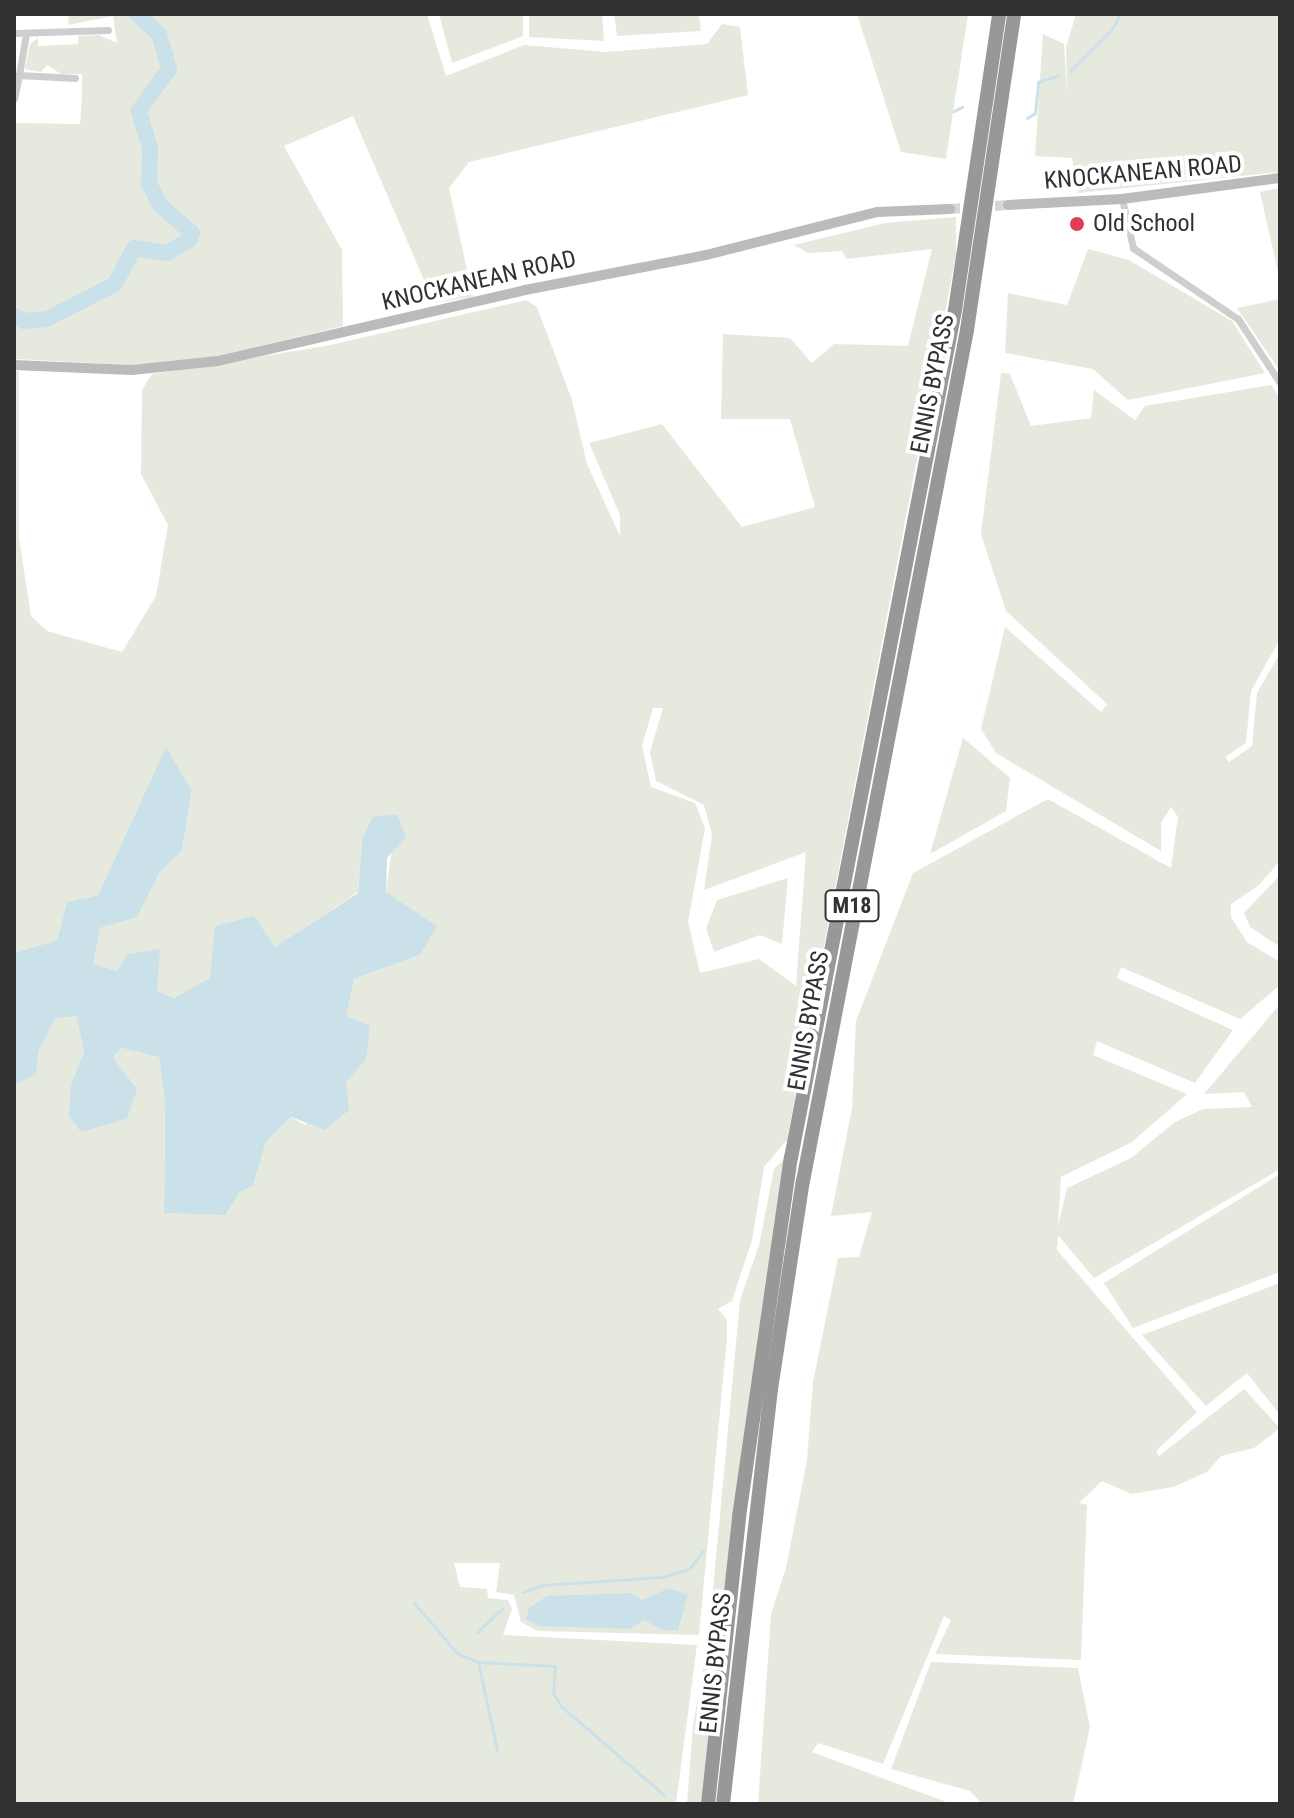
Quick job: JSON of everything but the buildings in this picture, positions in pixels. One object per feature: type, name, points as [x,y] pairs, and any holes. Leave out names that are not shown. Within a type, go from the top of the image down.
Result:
[{"type":"highway","name":"ENNIS BYPASS","points":[[708,1804],[739,1517],[791,1158],[955,310],[999,14]]},
{"type":"highway","name":"ENNIS BYPASS","points":[[723,1804],[771,1389],[803,1181],[967,330],[1014,14]]},
{"type":"street","points":[[14,33],[108,30]]},
{"type":"street","points":[[14,99],[26,34]]},
{"type":"street","points":[[19,75],[75,78]]},
{"type":"street","name":"KNOCKANEAN ROAD","points":[[1008,205],[1122,199],[1280,178]]},
{"type":"street","points":[[1122,199],[1133,248],[1238,319],[1280,383]]},
{"type":"street","name":"KNOCKANEAN ROAD","points":[[14,365],[132,370],[218,361],[534,288],[706,255],[877,212],[950,209]]},
{"type":"shaded area","points":[[69,14],[427,14],[446,76],[524,45],[606,52],[707,44],[722,24],[740,27],[748,95],[469,162],[449,188],[473,297],[434,303],[353,116],[284,146],[342,250],[343,326],[215,357],[132,365],[14,359],[14,123],[80,124],[82,96],[82,74],[61,74],[47,65],[41,72],[25,69],[30,44],[38,38],[38,46],[78,44],[78,36],[99,35],[117,43],[113,16],[68,25]]},
{"type":"shaded area","points":[[439,14],[523,14],[523,36],[452,63]]},
{"type":"shaded area","points":[[529,14],[602,14],[604,41],[529,37]]},
{"type":"shaded area","points":[[614,14],[699,14],[701,31],[617,36]]},
{"type":"shaded area","points":[[857,14],[968,14],[946,159],[901,152]]},
{"type":"shaded area","points":[[1076,14],[1280,14],[1280,172],[1078,193],[1072,158],[1035,156],[1043,34],[1064,44],[1067,96],[1066,47]]},
{"type":"shaded area","points":[[1280,188],[1280,281],[1260,192]]},
{"type":"shaded area","points":[[956,217],[956,255],[787,1140],[764,1167],[752,1240],[732,1301],[718,1309],[727,1320],[727,1337],[699,1635],[538,1631],[521,1622],[514,1595],[496,1592],[500,1563],[454,1563],[460,1587],[487,1589],[488,1598],[508,1600],[512,1609],[503,1635],[697,1645],[676,1804],[14,1804],[14,1085],[36,1073],[39,1050],[55,1019],[76,1016],[84,1052],[71,1084],[109,1123],[127,1119],[113,1058],[121,1048],[159,1057],[165,1104],[164,1213],[240,1192],[253,1186],[266,1142],[291,1117],[305,1125],[366,1060],[345,1016],[354,979],[420,955],[386,892],[397,814],[372,818],[362,839],[358,892],[275,948],[174,998],[92,964],[100,928],[137,916],[160,872],[182,851],[192,791],[166,748],[98,895],[67,902],[57,940],[14,953],[14,370],[19,371],[19,538],[31,616],[47,631],[122,652],[156,596],[168,525],[141,474],[142,390],[152,374],[326,346],[526,300],[537,307],[572,400],[587,464],[620,536],[620,515],[589,443],[662,424],[742,527],[815,507],[790,419],[721,419],[723,334],[790,338],[812,363],[834,344],[908,346],[932,249],[847,259],[842,251],[808,253],[794,245],[885,223]],"holes":[[[653,708],[663,708],[650,752],[656,781],[704,805],[712,835],[704,890],[806,852],[796,986],[759,959],[700,973],[688,922],[705,828],[695,803],[651,787],[642,746]]]},
{"type":"shaded area","points":[[1088,249],[1129,260],[1232,321],[1265,373],[1128,400],[1093,369],[1005,353],[1008,293],[1067,305]]},
{"type":"shaded area","points":[[1280,299],[1280,371],[1237,308]]},
{"type":"shaded area","points":[[1001,373],[1010,374],[1031,426],[1091,418],[1094,390],[1135,420],[1145,406],[1271,385],[1280,398],[1280,639],[1251,691],[1246,743],[1225,757],[1229,762],[1252,746],[1257,693],[1280,653],[1280,861],[1259,885],[1231,904],[1231,917],[1247,942],[1280,962],[1280,985],[1240,1019],[1121,967],[1117,978],[1233,1030],[1195,1083],[1097,1041],[1093,1055],[1187,1094],[1132,1142],[1061,1177],[1058,1226],[1067,1188],[1131,1158],[1175,1122],[1203,1109],[1252,1107],[1244,1092],[1204,1094],[1280,1004],[1280,1169],[1094,1278],[1058,1235],[1057,1250],[1197,1412],[1156,1451],[1159,1456],[1244,1389],[1280,1428],[1254,1448],[1221,1456],[1207,1472],[1173,1487],[1131,1494],[1102,1481],[1079,1503],[1087,1505],[1081,1660],[935,1654],[951,1620],[944,1616],[883,1764],[818,1743],[812,1752],[952,1804],[758,1804],[771,1614],[786,1568],[807,1460],[813,1382],[838,1258],[859,1257],[872,1212],[831,1216],[852,1108],[856,1021],[913,873],[1048,799],[1171,868],[1178,817],[1171,807],[1161,823],[1161,851],[996,753],[981,729],[1005,627],[1101,712],[1107,704],[1006,611],[981,534]]},
{"type":"shaded area","points":[[963,738],[1010,778],[1006,811],[930,854]]},
{"type":"shaded area","points":[[1280,875],[1280,947],[1250,927],[1244,913]]},
{"type":"shaded area","points":[[788,878],[782,944],[760,935],[714,952],[706,928],[717,900]]},
{"type":"shaded area","points":[[785,1158],[708,1804],[687,1804],[693,1725],[708,1643],[740,1300],[759,1245],[774,1169]]},
{"type":"shaded area","points":[[1280,1174],[1280,1272],[1133,1328],[1104,1283]]},
{"type":"shaded area","points":[[1280,1283],[1280,1415],[1247,1373],[1206,1406],[1142,1335]]},
{"type":"shaded area","points":[[931,1662],[1078,1668],[1090,1727],[1073,1804],[982,1804],[970,1791],[891,1769]]},
{"type":"water","points":[[166,747],[192,791],[182,851],[160,872],[137,917],[100,928],[93,964],[117,971],[128,954],[160,949],[157,991],[174,998],[210,978],[215,926],[254,916],[275,947],[358,893],[362,839],[372,817],[397,814],[406,838],[387,858],[386,892],[437,926],[420,955],[354,979],[346,1016],[370,1026],[366,1060],[346,1082],[349,1110],[325,1130],[291,1117],[266,1142],[253,1186],[240,1192],[225,1215],[164,1213],[165,1104],[159,1057],[121,1048],[113,1058],[137,1089],[127,1119],[81,1132],[69,1116],[71,1084],[84,1052],[76,1016],[55,1019],[39,1050],[36,1074],[14,1085],[14,953],[57,940],[67,902],[98,895]]},
{"type":"water","points":[[669,1588],[688,1595],[678,1630],[663,1630],[644,1620],[630,1629],[538,1626],[526,1619],[529,1608],[547,1596],[631,1593],[642,1600]]},
{"type":"waterway","points":[[14,315],[24,321],[47,319],[115,284],[134,248],[167,253],[190,239],[192,233],[160,205],[149,183],[150,148],[139,111],[169,69],[159,34],[137,14]]},
{"type":"waterway","points":[[1070,71],[1112,29],[1120,14]]},
{"type":"waterway","points":[[1027,118],[1035,113],[1038,82],[1059,75]]},
{"type":"waterway","points":[[954,111],[962,107]]},
{"type":"waterway","points":[[523,1592],[542,1585],[662,1577],[689,1569],[703,1551]]},
{"type":"waterway","points":[[414,1603],[457,1653],[478,1662],[555,1666],[553,1693],[561,1706],[664,1795]]},
{"type":"waterway","points":[[477,1632],[503,1608]]},
{"type":"waterway","points":[[478,1662],[497,1750]]},
{"type":"tunnel","points":[[950,209],[1008,205]]},
{"type":"place","name":"Old School","points":[[1077,224]]}]
